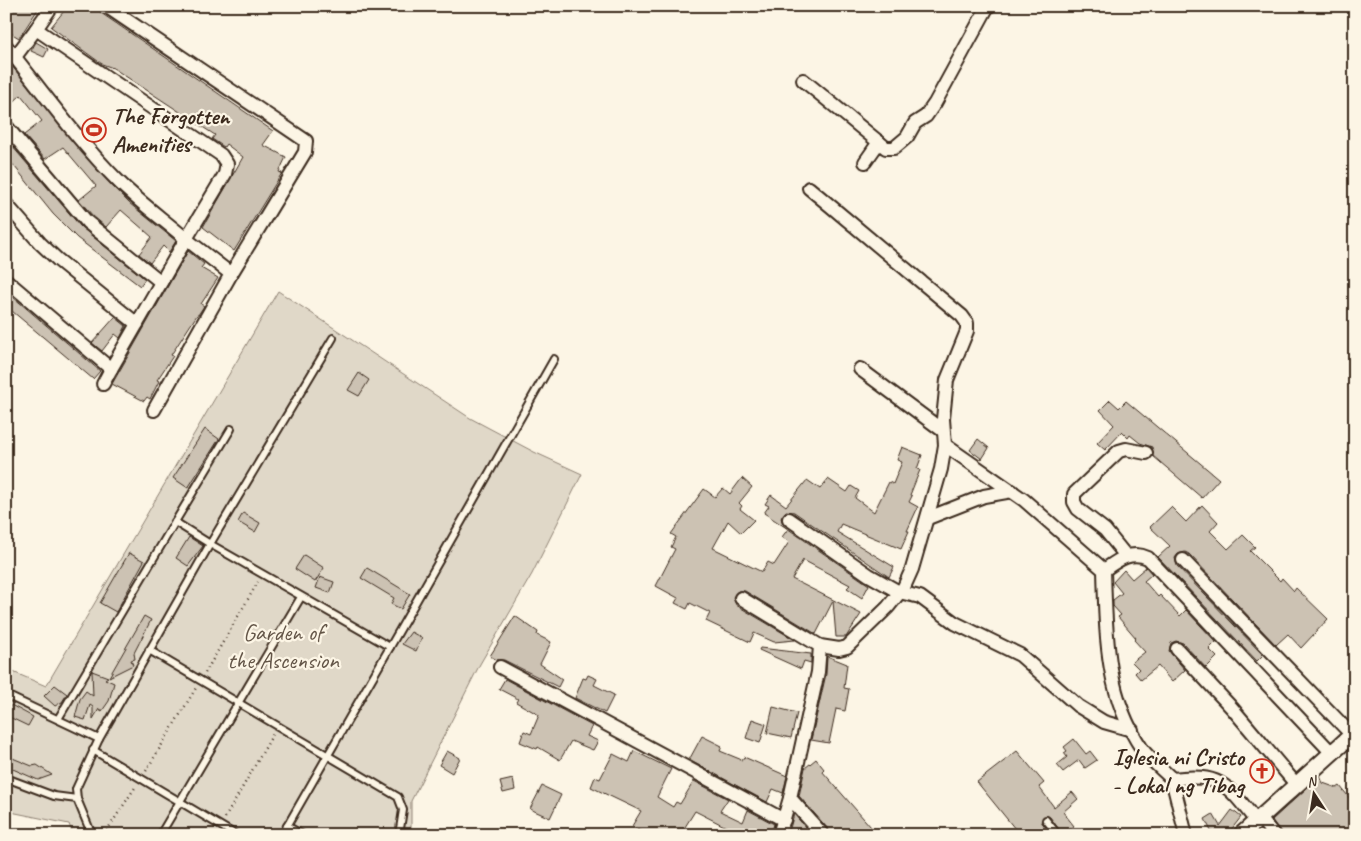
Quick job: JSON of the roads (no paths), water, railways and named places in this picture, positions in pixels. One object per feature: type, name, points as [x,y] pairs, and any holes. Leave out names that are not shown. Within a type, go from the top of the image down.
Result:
[{"type":"street","points":[[15,57],[52,6]]},
{"type":"street","points":[[106,6],[306,141],[305,152],[231,274],[154,410]]},
{"type":"street","points":[[803,80],[886,148],[894,148],[907,137],[915,123],[926,116],[988,6]]},
{"type":"street","points":[[36,29],[225,159],[227,168],[226,174],[186,239],[103,384]]},
{"type":"street","points":[[6,46],[80,140],[109,172],[186,239],[231,274]]},
{"type":"street","points":[[6,126],[82,217],[161,282]]},
{"type":"street","points":[[865,162],[879,142]]},
{"type":"street","points":[[741,598],[820,646],[839,649],[847,647],[888,607],[904,587],[912,570],[928,518],[942,469],[945,445],[942,430],[947,380],[967,331],[967,323],[962,316],[810,188]]},
{"type":"street","points":[[6,204],[40,243],[58,260],[137,324]]},
{"type":"street","points":[[6,280],[111,368]]},
{"type":"street","points":[[860,369],[942,430]]},
{"type":"street","points":[[945,445],[1012,491],[1104,570],[1107,650],[1114,689],[1143,750],[1172,779],[1186,835]]},
{"type":"street","points":[[1126,556],[1105,530],[1078,509],[1074,502],[1074,494],[1119,451],[1126,449],[1146,453]]},
{"type":"street","points":[[928,518],[984,496],[1012,491]]},
{"type":"street","points":[[789,519],[815,535],[841,558],[899,592],[920,597],[955,623],[1020,655],[1078,706],[1104,722],[1132,730]]},
{"type":"street","points":[[1104,570],[1126,556],[1139,554],[1148,558],[1331,752]]},
{"type":"street","points":[[1183,560],[1353,733],[1241,835]]},
{"type":"street","points":[[780,835],[818,672],[820,646]]},
{"type":"street","points":[[1177,649],[1232,708],[1296,784]]},
{"type":"street","points":[[500,667],[784,820]]},
{"type":"street","points":[[1172,779],[1196,776],[1214,779],[1229,788],[1274,835]]},
{"type":"street","points":[[790,798],[823,835]]},
{"type":"lane","points":[[92,835],[77,799],[77,784],[93,750],[210,544],[333,338]]},
{"type":"lane","points":[[282,835],[554,359]]},
{"type":"lane","points":[[58,719],[231,429]]},
{"type":"lane","points":[[175,522],[262,575],[390,647]]},
{"type":"lane","points":[[160,835],[237,702],[301,597]]},
{"type":"lane","points":[[150,650],[400,800],[403,810],[399,835]]},
{"type":"lane","points":[[6,695],[99,739]]},
{"type":"lane","points":[[93,750],[236,835]]},
{"type":"lane","points":[[6,778],[54,796],[77,799]]},
{"type":"lane","points":[[1046,820],[1058,835]]},
{"type":"lane","points":[[287,826],[303,835]]},
{"type":"place","name":"The Forgotten Amenities","points":[[94,130]]},
{"type":"place","name":"Iglesia ni Cristo - Lokal ng Tibag","points":[[1262,771]]},
{"type":"park label","name":"Garden of the Ascension","points":[[283,646]]}]
